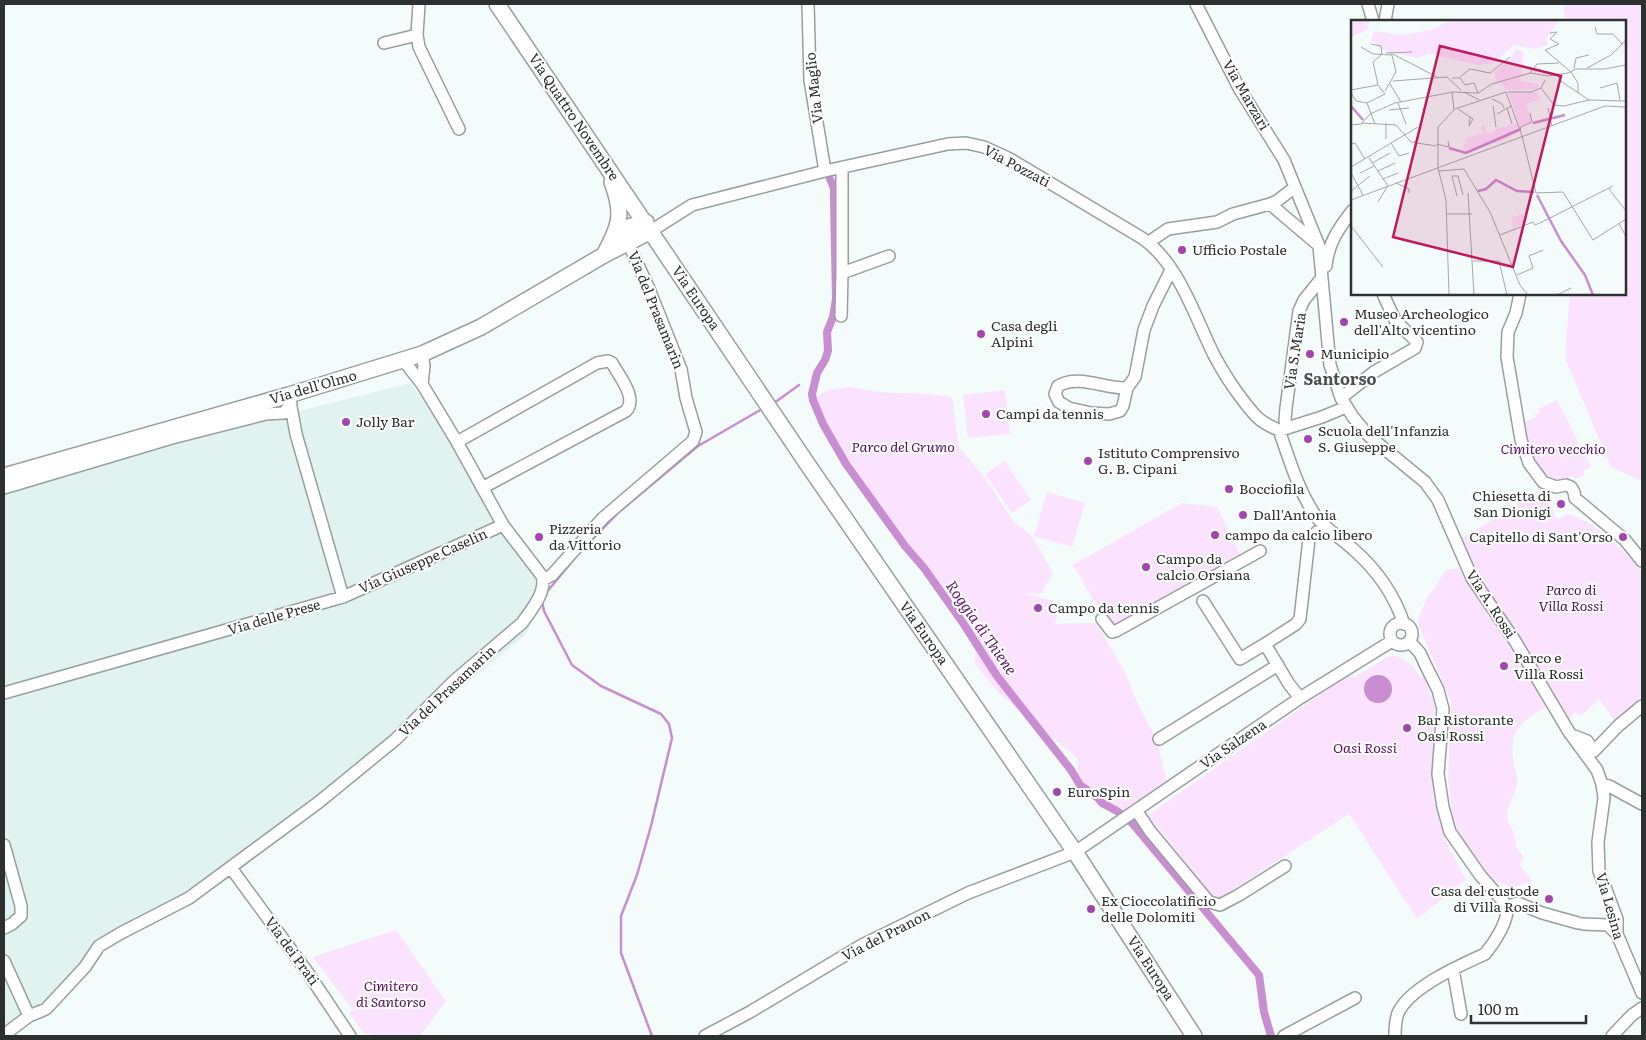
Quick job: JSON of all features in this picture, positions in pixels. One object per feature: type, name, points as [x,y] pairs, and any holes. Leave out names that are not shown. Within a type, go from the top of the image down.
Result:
[{"type":"main road","name":"Via Quattro Novembre","points":[[497,4],[648,226]]},
{"type":"main road","name":"Via dell'Olmo","points":[[4,476],[274,406],[404,361],[481,327],[604,255],[621,243],[617,194],[606,164]]},
{"type":"main road","points":[[621,243],[648,226]]},
{"type":"main road","name":"Via Europa","points":[[648,226],[813,473],[1075,852],[1194,1036]]},
{"type":"main road","points":[[621,243],[656,250],[672,261]]},
{"type":"street","points":[[419,4],[417,35],[420,47],[459,128]]},
{"type":"street","name":"Via Maglio","points":[[808,4],[810,80],[825,171]]},
{"type":"street","name":"Via Marzari","points":[[1196,4],[1239,88],[1284,160],[1319,246],[1324,298]]},
{"type":"street","points":[[1368,4],[1373,20]]},
{"type":"street","points":[[1385,20],[1388,4]]},
{"type":"street","points":[[384,43],[417,35]]},
{"type":"street","name":"Via Pozzati","points":[[648,226],[692,206],[825,171],[948,144],[966,143],[984,146],[1021,164],[1149,242],[1159,251],[1171,270],[1230,383],[1265,425],[1283,429]]},
{"type":"street","points":[[841,316],[842,168]]},
{"type":"street","points":[[1149,242],[1168,229],[1217,222],[1233,214],[1270,204],[1295,187]]},
{"type":"street","points":[[1270,204],[1319,246]]},
{"type":"street","points":[[1324,298],[1327,257],[1330,245],[1337,231],[1351,212]]},
{"type":"street","name":"Via del Prasamarin","points":[[4,1035],[29,1016],[46,1009],[85,967],[99,946],[189,898],[319,802],[396,739],[454,681],[522,623],[542,590],[543,580],[552,575],[603,518],[693,441],[696,436],[696,427],[689,412],[681,369],[649,289],[621,243]]},
{"type":"street","points":[[842,273],[889,256]]},
{"type":"street","points":[[1127,388],[1117,389],[1071,381],[1058,386],[1055,394],[1059,402],[1069,408],[1091,413],[1109,414],[1120,411],[1127,388],[1135,377],[1147,322],[1171,270]]},
{"type":"street","name":"Via S.Maria","points":[[1283,429],[1300,312],[1304,300],[1321,279]]},
{"type":"street","points":[[1383,295],[1395,320],[1417,342],[1415,348],[1374,372],[1343,403],[1283,429],[1302,492],[1315,515],[1373,569],[1392,597],[1398,626]]},
{"type":"street","points":[[1520,295],[1516,313],[1508,332],[1507,357],[1521,440],[1529,463],[1542,482],[1556,487],[1566,485],[1571,487],[1575,498],[1625,540],[1642,561]]},
{"type":"street","name":"Via A. Rossi","points":[[1324,298],[1330,365],[1333,380],[1343,403],[1369,436],[1425,482],[1438,500],[1472,578],[1515,641],[1572,735],[1597,770],[1602,784]]},
{"type":"street","points":[[422,354],[424,366],[422,384]]},
{"type":"street","name":"Via Giuseppe Caselin","points":[[404,361],[422,384],[503,525],[540,572],[543,580]]},
{"type":"street","points":[[457,442],[597,363],[608,361],[612,363],[630,397],[629,407],[626,411],[482,488]]},
{"type":"street","points":[[290,399],[296,434],[343,597]]},
{"type":"street","points":[[274,406],[296,434]]},
{"type":"street","name":"Via dell'Olmo","points":[[4,488],[172,438],[266,414],[274,406]]},
{"type":"street","name":"Via Giuseppe Caselin","points":[[343,597],[503,525]]},
{"type":"street","points":[[1203,601],[1240,659],[1266,644],[1296,624],[1300,619],[1309,539],[1317,532]]},
{"type":"street","points":[[1102,619],[1107,628],[1112,632],[1116,631],[1260,551]]},
{"type":"street","name":"Via delle Prese","points":[[4,693],[343,597]]},
{"type":"street","points":[[1398,626],[1390,634],[1392,641],[1401,645],[1409,641]]},
{"type":"street","points":[[1398,626],[1411,632],[1409,641]]},
{"type":"street","name":"Via Salzena","points":[[1075,852],[1300,698],[1392,641]]},
{"type":"street","points":[[1409,641],[1420,653],[1438,690],[1443,709],[1438,774],[1443,808],[1450,832],[1480,875],[1507,906]]},
{"type":"street","points":[[1266,644],[1300,698]]},
{"type":"street","points":[[1159,739],[1278,665]]},
{"type":"street","points":[[1572,735],[1587,741],[1594,751],[1618,726],[1642,706]]},
{"type":"street","points":[[1602,784],[1642,804]]},
{"type":"street","name":"Via Lesina","points":[[1602,784],[1604,798],[1598,842],[1599,871],[1616,919],[1617,934],[1642,993]]},
{"type":"street","points":[[1133,812],[1209,902],[1220,905],[1285,866]]},
{"type":"street","points":[[4,845],[21,906],[21,916],[4,928]]},
{"type":"street","name":"Via del Pranon","points":[[705,1036],[750,1012],[862,945],[968,893],[1075,852]]},
{"type":"street","name":"Via dei Prati","points":[[230,868],[308,973],[350,1036]]},
{"type":"street","points":[[1507,906],[1518,903],[1542,913],[1581,924],[1604,924],[1611,927],[1617,934]]},
{"type":"street","points":[[1395,1036],[1395,1024],[1399,1012],[1417,990],[1485,954],[1492,946],[1505,918],[1507,906]]},
{"type":"street","points":[[4,961],[29,1016]]},
{"type":"street","points":[[1454,969],[1461,1014]]},
{"type":"street","points":[[1284,1036],[1355,998]]},
{"type":"street","points":[[1612,1036],[1632,1015],[1642,1008]]},
{"type":"shaded area","points":[[410,383],[468,458],[548,596],[525,635],[230,879],[107,945],[30,1022],[4,1036],[4,485]]},
{"type":"shaded area","points":[[1378,675],[1388,679],[1392,689],[1388,699],[1378,703],[1368,699],[1364,689],[1368,679]]},
{"type":"green space","points":[[1563,4],[1642,4],[1642,481],[1611,467],[1565,358],[1570,295],[1626,295],[1626,20],[1565,20]]},
{"type":"green space","name":"Parco del Grumo","points":[[850,387],[878,392],[930,394],[952,397],[959,447],[984,477],[1014,522],[1032,536],[1053,573],[1041,594],[1025,593],[1061,603],[1055,624],[1096,623],[1123,668],[1137,702],[1157,741],[1167,782],[1115,816],[1097,795],[1077,778],[1078,759],[1000,694],[975,664],[976,640],[905,539],[897,537],[871,492],[857,478],[816,406],[814,399],[827,390]]},
{"type":"green space","name":"Campi da tennis","points":[[1005,390],[1010,434],[968,438],[963,395]]},
{"type":"green space","name":"Cimitero vecchio","points":[[1557,400],[1591,467],[1583,471],[1584,475],[1575,479],[1573,476],[1554,486],[1531,463],[1519,424],[1536,417],[1535,415],[1540,412],[1539,409]]},
{"type":"green space","points":[[1005,461],[1031,500],[1012,513],[985,474]]},
{"type":"green space","name":"Parco di Villa Rossi","points":[[1541,490],[1552,495],[1548,501],[1557,519],[1568,514],[1588,523],[1618,546],[1642,571],[1642,706],[1618,726],[1599,699],[1581,716],[1574,712],[1570,719],[1565,722],[1472,578],[1459,540]]},
{"type":"green space","points":[[1047,492],[1085,503],[1072,547],[1034,536]]},
{"type":"green space","name":"Campo da calcio Orsiana","points":[[1182,503],[1217,507],[1241,556],[1112,632],[1073,565]]},
{"type":"green space","points":[[1458,568],[1471,582],[1548,705],[1525,721],[1513,739],[1513,760],[1517,783],[1508,807],[1507,816],[1516,841],[1515,845],[1524,858],[1519,863],[1532,881],[1512,888],[1492,880],[1484,872],[1463,843],[1453,818],[1448,779],[1451,702],[1417,622],[1426,600],[1446,570]]},
{"type":"green space","name":"Oasi Rossi","points":[[1396,655],[1412,665],[1420,677],[1424,677],[1435,707],[1434,801],[1444,838],[1466,880],[1417,919],[1349,814],[1216,901],[1148,815],[1349,674],[1353,678],[1387,657]]},
{"type":"green space","name":"Cimitero di Santorso","points":[[396,930],[446,1001],[420,1036],[371,1036],[368,1033],[365,1035],[349,1013],[353,1010],[313,957]]},
{"type":"waterway","name":"Roggia di Thiene","points":[[830,179],[834,188],[836,299],[833,317],[827,332],[828,351],[817,373],[812,394],[823,424],[846,464],[905,546],[924,568],[963,623],[997,676],[1071,770],[1080,785],[1102,803],[1117,811],[1132,823],[1259,975],[1264,1012],[1271,1036]]},
{"type":"waterway","points":[[774,403],[799,385]]},
{"type":"waterway","points":[[546,593],[579,553],[619,512],[698,446],[762,409]]},
{"type":"waterway","points":[[542,602],[544,611],[572,665],[601,686],[661,714],[669,724],[672,738],[651,826],[637,875],[621,916],[621,953],[652,1036]]},
{"type":"place","name":"Ufficio Postale","points":[[1182,250]]},
{"type":"place","name":"Museo Archeologico dell'Alto vicentino","points":[[1344,322]]},
{"type":"place","name":"Casa degli Alpini","points":[[981,334]]},
{"type":"place","name":"Municipio","points":[[1310,354]]},
{"type":"place","name":"Campi da tennis","points":[[986,414]]},
{"type":"place","name":"Jolly Bar","points":[[346,422]]},
{"type":"place","name":"Scuola dell'Infanzia S. Giuseppe","points":[[1308,439]]},
{"type":"place","name":"Istituto Comprensivo G. B. Cipani","points":[[1088,461]]},
{"type":"place","name":"Bocciofila","points":[[1229,489]]},
{"type":"place","name":"Chiesetta di San Dionigi","points":[[1561,504]]},
{"type":"place","name":"Dall'Antonia","points":[[1243,515]]},
{"type":"place","name":"campo da calcio libero","points":[[1215,535]]},
{"type":"place","name":"Pizzeria da Vittorio","points":[[539,537]]},
{"type":"place","name":"Capitello di Sant'Orso","points":[[1623,537]]},
{"type":"place","name":"Campo da calcio Orsiana","points":[[1146,567]]},
{"type":"place","name":"Campo da tennis","points":[[1038,608]]},
{"type":"place","name":"Parco e Villa Rossi","points":[[1504,666]]},
{"type":"place","name":"Bar Ristorante Oasi Rossi","points":[[1407,728]]},
{"type":"place","name":"EuroSpin","points":[[1057,792]]},
{"type":"place","name":"Casa del custode di Villa Rossi","points":[[1549,899]]},
{"type":"place","name":"Ex Cioccolatificio delle Dolomiti","points":[[1091,909]]},
{"type":"district","name":"Santorso","points":[[1340,379]]}]
